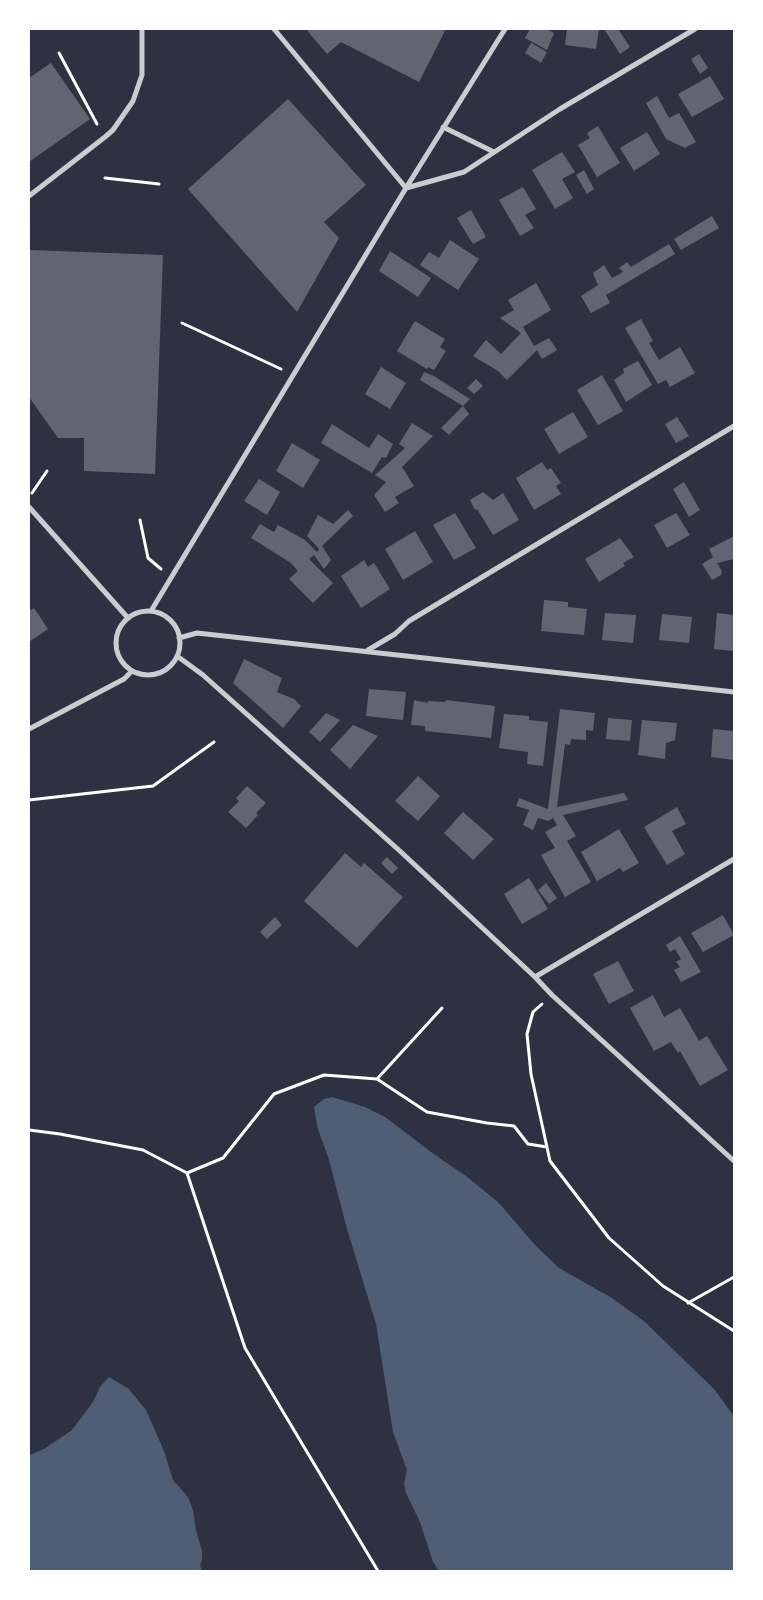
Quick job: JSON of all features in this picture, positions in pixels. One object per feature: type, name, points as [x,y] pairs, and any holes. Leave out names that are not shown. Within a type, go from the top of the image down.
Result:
[{"type":"street","points":[[29,196],[105,138],[113,130],[133,101],[142,75],[142,29]]},
{"type":"street","points":[[274,29],[406,188]]},
{"type":"street","points":[[151,611],[504,29]]},
{"type":"street","points":[[406,188],[464,172],[560,109],[695,29]]},
{"type":"street","points":[[443,127],[494,152]]},
{"type":"street","points":[[368,650],[395,634],[409,621],[734,426]]},
{"type":"street","points":[[29,508],[128,618]]},
{"type":"street","points":[[143,611],[151,611],[161,614],[170,620],[176,628],[179,638],[177,656],[170,666],[161,672],[142,674],[124,664],[118,655],[116,635],[120,625],[128,618],[143,611]]},
{"type":"street","points":[[179,638],[197,633],[368,650],[734,692]]},
{"type":"street","points":[[177,656],[203,676],[379,832],[535,976],[552,995],[734,1160]]},
{"type":"street","points":[[29,729],[124,679],[132,670]]},
{"type":"street","points":[[535,976],[734,859]]},
{"type":"path","points":[[59,53],[105,138]]},
{"type":"path","points":[[105,178],[160,184]]},
{"type":"path","points":[[182,323],[293,375]]},
{"type":"path","points":[[29,497],[47,471]]},
{"type":"path","points":[[140,520],[148,558],[171,578]]},
{"type":"path","points":[[29,800],[154,786],[214,742]]},
{"type":"path","points":[[552,995],[533,1012],[527,1034],[531,1074],[550,1161],[609,1238],[663,1286],[734,1331]]},
{"type":"path","points":[[377,1079],[442,1008]]},
{"type":"path","points":[[187,1173],[223,1158],[274,1094],[324,1075],[377,1079],[427,1112],[514,1126],[528,1144],[547,1147]]},
{"type":"path","points":[[29,1130],[143,1150],[187,1173],[245,1348],[378,1571]]},
{"type":"path","points":[[688,1302],[734,1277]]},
{"type":"water","points":[[332,1097],[365,1107],[385,1117],[466,1176],[498,1202],[535,1245],[559,1268],[612,1298],[645,1322],[714,1389],[734,1416],[734,1571],[439,1571],[433,1562],[420,1522],[406,1493],[404,1483],[407,1470],[393,1432],[376,1324],[347,1229],[329,1160],[317,1126],[314,1107],[324,1099]]},
{"type":"water","points":[[109,1377],[129,1389],[146,1410],[164,1451],[173,1480],[188,1497],[193,1510],[202,1551],[200,1565],[202,1571],[29,1571],[29,1455],[44,1449],[72,1430],[93,1402],[100,1387]]},
{"type":"building","points":[[306,29],[441,29],[445,31],[419,82],[341,42],[327,54]]},
{"type":"building","points":[[530,29],[546,29],[554,33],[547,50],[525,38]]},
{"type":"building","points":[[567,29],[599,29],[596,49],[565,45]]},
{"type":"building","points":[[604,29],[618,29],[630,47],[620,54]]},
{"type":"building","points":[[531,43],[547,52],[541,63],[525,53]]},
{"type":"building","points":[[699,54],[708,68],[700,74],[691,59]]},
{"type":"building","points":[[51,63],[90,119],[29,162],[29,78]]},
{"type":"building","points":[[710,76],[724,99],[692,117],[678,94]]},
{"type":"building","points":[[657,96],[669,118],[679,113],[696,142],[685,148],[666,139],[646,103]]},
{"type":"building","points":[[288,99],[366,185],[324,222],[339,238],[297,312],[188,189]]},
{"type":"building","points":[[598,126],[620,163],[597,177],[578,145],[590,138],[587,133]]},
{"type":"building","points":[[647,132],[660,154],[634,171],[620,148]]},
{"type":"building","points":[[562,152],[575,172],[562,179],[573,198],[555,209],[532,170]]},
{"type":"building","points":[[584,170],[594,189],[587,194],[576,175]]},
{"type":"building","points":[[523,187],[536,209],[525,215],[534,228],[520,236],[499,200]]},
{"type":"building","points":[[471,210],[486,237],[473,244],[457,218]]},
{"type":"building","points":[[712,216],[719,228],[681,250],[674,239]]},
{"type":"building","points":[[450,240],[479,259],[458,290],[420,265],[429,252],[439,258]]},
{"type":"building","points":[[669,244],[675,254],[606,295],[610,303],[591,313],[581,296],[598,285],[593,273],[604,265],[612,278],[623,272],[619,268],[627,262],[631,267]]},
{"type":"building","points":[[29,250],[163,255],[155,474],[84,471],[84,438],[58,438],[29,397]]},
{"type":"building","points":[[390,251],[431,278],[418,297],[379,271]]},
{"type":"building","points":[[536,283],[551,310],[523,327],[534,346],[549,338],[557,350],[542,359],[537,350],[507,380],[498,371],[473,356],[486,340],[501,354],[521,333],[500,318],[514,310],[508,300]]},
{"type":"building","points":[[641,319],[653,341],[649,343],[659,360],[680,347],[695,373],[670,387],[666,380],[658,384],[625,328]]},
{"type":"building","points":[[415,321],[445,339],[440,347],[446,351],[434,370],[428,367],[427,369],[397,351]]},
{"type":"building","points":[[638,361],[652,385],[626,402],[614,380],[624,373],[623,369]]},
{"type":"building","points":[[381,367],[406,383],[390,409],[365,394]]},
{"type":"building","points":[[424,372],[434,376],[470,399],[463,406],[420,380]]},
{"type":"building","points":[[602,375],[623,411],[598,425],[577,390]]},
{"type":"building","points":[[476,379],[483,386],[474,394],[467,388]]},
{"type":"building","points":[[463,406],[469,414],[449,435],[441,428]]},
{"type":"building","points":[[573,412],[588,437],[559,454],[544,429]]},
{"type":"building","points":[[677,417],[689,436],[676,443],[665,424]]},
{"type":"building","points":[[412,423],[433,436],[402,467],[414,486],[395,497],[399,503],[385,512],[374,495],[386,482],[375,475],[405,448],[399,444]]},
{"type":"building","points":[[332,424],[369,448],[378,434],[393,444],[386,458],[382,457],[372,473],[321,443]]},
{"type":"building","points":[[292,443],[320,460],[303,488],[276,471]]},
{"type":"building","points":[[542,462],[547,470],[551,468],[561,483],[556,486],[561,494],[534,510],[516,478]]},
{"type":"building","points":[[259,479],[280,492],[267,515],[244,501]]},
{"type":"building","points":[[684,482],[700,510],[689,517],[673,489]]},
{"type":"building","points":[[483,492],[493,500],[503,493],[519,520],[493,535],[470,500]]},
{"type":"building","points":[[348,510],[353,516],[322,546],[331,560],[324,569],[314,555],[309,559],[333,583],[313,603],[289,579],[298,571],[291,563],[251,538],[260,524],[274,532],[278,525],[305,540],[317,552],[319,549],[307,536],[318,515],[333,524]]},
{"type":"building","points":[[455,513],[476,548],[454,560],[433,525]]},
{"type":"building","points":[[676,513],[690,535],[667,548],[654,525]]},
{"type":"building","points":[[415,531],[433,562],[403,580],[385,549]]},
{"type":"building","points":[[734,536],[734,559],[717,563],[722,571],[721,575],[712,580],[702,564],[713,557],[709,549]]},
{"type":"building","points":[[620,538],[634,557],[623,563],[625,566],[599,582],[585,559]]},
{"type":"building","points":[[364,560],[368,567],[374,563],[390,589],[361,608],[341,576]]},
{"type":"building","points":[[544,600],[568,602],[568,607],[587,609],[584,635],[541,631]]},
{"type":"building","points":[[34,608],[48,629],[29,642],[29,611]]},
{"type":"building","points":[[605,613],[636,615],[633,643],[602,640]]},
{"type":"building","points":[[717,613],[734,615],[734,651],[714,649]]},
{"type":"building","points":[[662,614],[692,617],[689,643],[659,640]]},
{"type":"building","points":[[244,659],[282,678],[277,692],[294,699],[301,706],[283,728],[233,683]]},
{"type":"building","points":[[369,689],[406,692],[403,720],[366,716]]},
{"type":"building","points":[[414,700],[428,703],[428,701],[445,702],[446,700],[495,706],[491,738],[425,731],[425,726],[411,725]]},
{"type":"building","points":[[560,709],[595,713],[593,731],[586,730],[586,740],[571,739],[570,745],[565,744],[557,807],[624,793],[628,800],[563,815],[576,836],[567,841],[591,882],[565,897],[541,855],[555,848],[545,832],[557,825],[553,818],[548,821],[538,818],[533,830],[523,825],[529,810],[516,806],[519,798],[548,809]]},
{"type":"building","points":[[326,713],[340,720],[320,742],[309,732]]},
{"type":"building","points":[[504,714],[529,716],[529,720],[548,722],[543,766],[527,764],[528,752],[499,748]]},
{"type":"building","points":[[608,718],[632,720],[630,741],[606,739]]},
{"type":"building","points":[[642,720],[677,723],[675,740],[666,743],[665,759],[638,755]]},
{"type":"building","points":[[353,725],[378,736],[350,769],[330,750]]},
{"type":"building","points":[[713,729],[734,731],[734,760],[711,757]]},
{"type":"building","points":[[418,776],[440,796],[418,821],[395,801]]},
{"type":"building","points":[[247,786],[266,803],[256,813],[258,815],[246,828],[228,812],[239,801],[236,798]]},
{"type":"building","points":[[677,807],[686,824],[672,831],[685,854],[667,865],[644,827]]},
{"type":"building","points":[[463,812],[494,839],[473,860],[444,833]]},
{"type":"building","points":[[619,829],[639,863],[623,872],[620,868],[597,881],[581,852]]},
{"type":"building","points":[[345,853],[361,867],[364,863],[403,897],[357,948],[304,901]]},
{"type":"building","points":[[387,857],[398,868],[392,874],[381,863]]},
{"type":"building","points":[[529,878],[548,909],[522,924],[504,894]]},
{"type":"building","points":[[546,883],[557,898],[549,904],[538,890]]},
{"type":"building","points":[[723,915],[734,935],[703,952],[691,933]]},
{"type":"building","points":[[275,917],[282,925],[267,939],[260,932]]},
{"type":"building","points":[[680,936],[701,972],[681,982],[674,970],[680,967],[676,962],[681,959],[675,949],[670,952],[666,945]]},
{"type":"building","points":[[618,961],[634,991],[609,1004],[593,974]]},
{"type":"building","points":[[653,995],[664,1017],[680,1008],[699,1041],[707,1036],[728,1070],[700,1086],[680,1051],[678,1053],[671,1042],[654,1051],[630,1008]]}]
